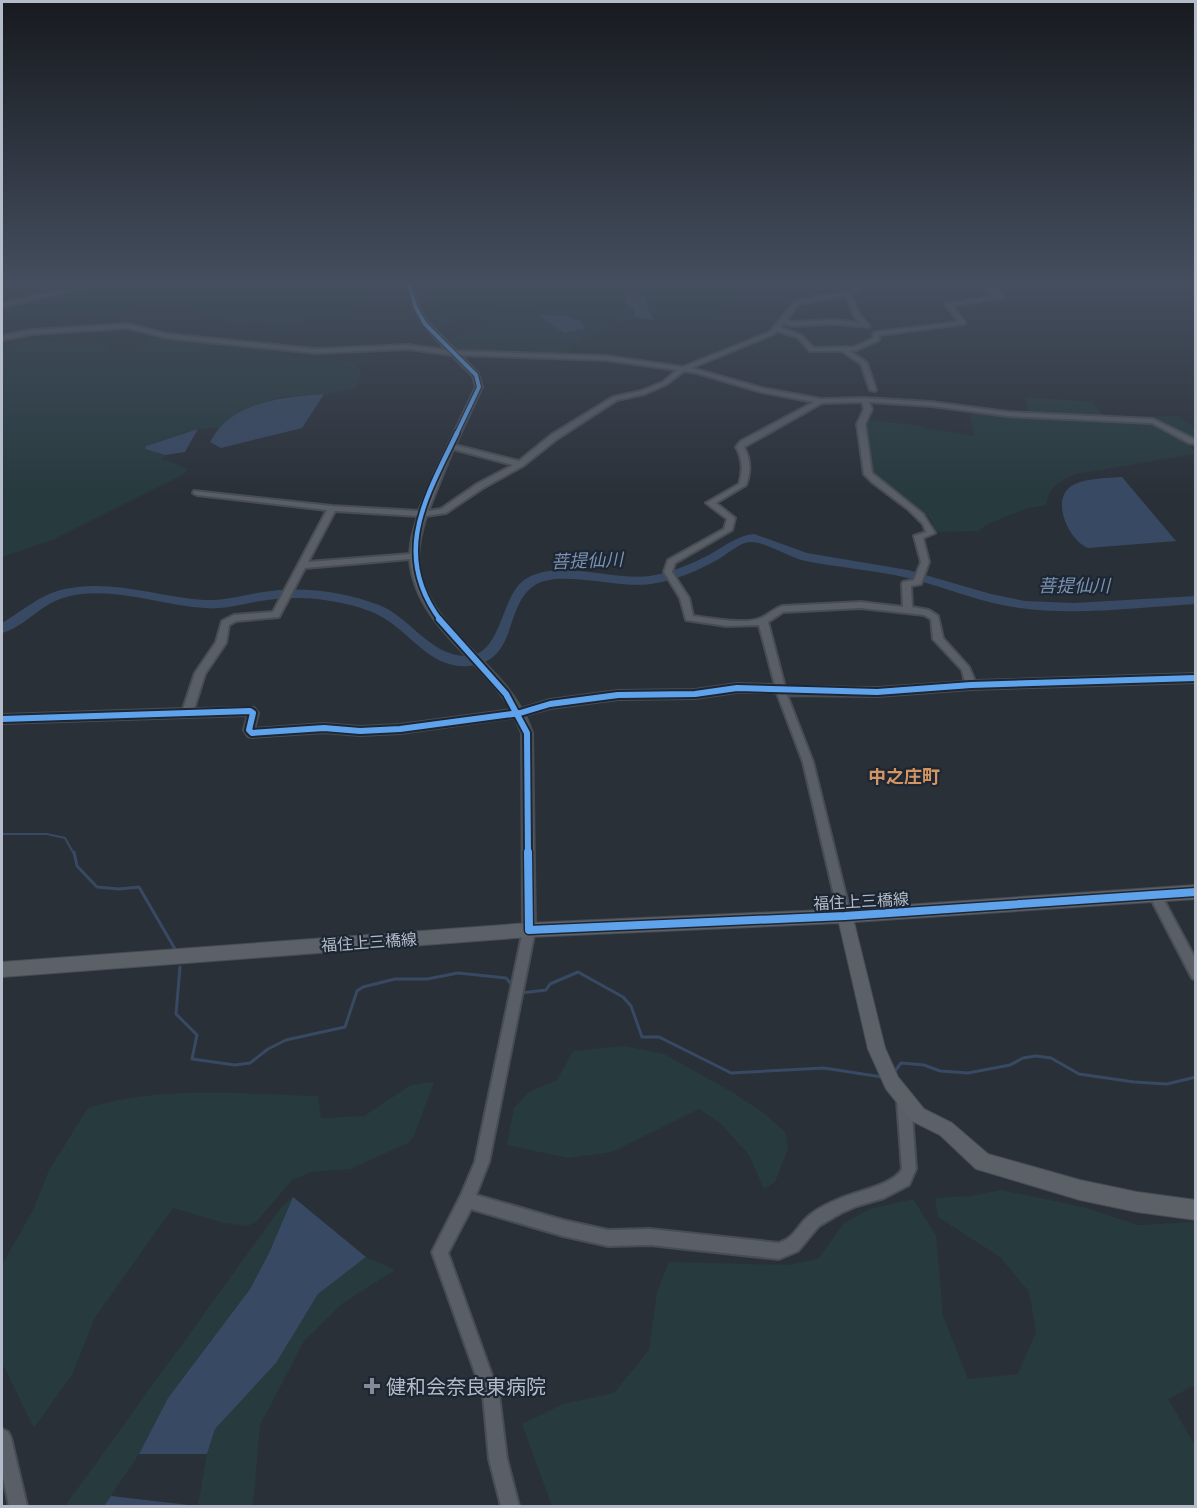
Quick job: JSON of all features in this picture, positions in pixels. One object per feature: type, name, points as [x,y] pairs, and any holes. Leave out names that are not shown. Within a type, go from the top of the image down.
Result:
[{"type":"main road","name":"福住上三橋線","points":[[2,970],[528,930],[845,916],[1196,892]]},
{"type":"main road","name":"福住上三橋線","points":[[845,916],[877,1049],[892,1083],[904,1101],[918,1115],[946,1129],[983,1162],[1080,1190],[1137,1202],[1196,1210]]},
{"type":"street","points":[[457,355],[476,375],[479,387],[422,514],[414,556],[419,586],[436,618],[501,685],[520,713],[527,733],[528,930],[482,1162],[467,1200],[440,1252],[491,1395],[498,1460],[510,1506]]},
{"type":"street","points":[[527,355],[647,362],[698,371],[761,390],[820,401],[865,400],[1008,414],[1154,421],[1174,430],[1189,442],[1196,441]]},
{"type":"street","points":[[197,493],[332,508],[422,514],[444,511],[480,486],[520,464],[554,437],[615,399],[643,393],[665,384],[683,369],[717,355]]},
{"type":"street","points":[[852,355],[864,363],[873,390]]},
{"type":"street","points":[[865,400],[868,409],[861,424],[868,474],[903,504],[917,511],[931,533],[918,536],[925,567],[918,582],[906,584],[908,609]]},
{"type":"street","points":[[820,401],[740,447],[744,452],[746,470],[742,485],[710,503],[730,518],[728,530],[671,562],[668,572],[685,597],[689,618],[735,622],[763,621],[773,612],[782,609],[861,605],[908,609],[932,614],[938,639],[966,669],[971,685]]},
{"type":"street","points":[[452,447],[520,464]]},
{"type":"street","points":[[187,714],[200,674],[221,643],[225,623],[234,618],[276,615],[332,508]]},
{"type":"street","points":[[304,565],[414,556]]},
{"type":"street","points":[[763,621],[780,691],[808,762],[845,916]]},
{"type":"street","points":[[2,720],[252,712],[249,730],[256,733],[324,728],[360,731],[400,729],[520,713],[550,704],[618,695],[695,694],[737,688],[877,692],[971,685],[1196,678]]},
{"type":"street","points":[[1155,895],[1196,974]]},
{"type":"street","points":[[467,1200],[563,1228],[608,1238],[650,1237],[779,1251],[793,1245],[814,1221],[836,1208],[855,1199],[884,1191],[904,1180],[909,1169],[904,1101]]},
{"type":"street","points":[[2,1438],[18,1506]]},
{"type":"green space","points":[[2,355],[289,355],[355,363],[361,373],[356,389],[280,397],[249,407],[221,428],[198,429],[146,446],[145,449],[165,455],[162,460],[175,463],[188,470],[52,540],[2,557]]},
{"type":"green space","points":[[1025,397],[1092,402],[1104,417],[1178,416],[1195,428],[1195,444],[1190,445],[1195,454],[1076,474],[1052,489],[1047,505],[1025,509],[988,524],[979,531],[936,532],[930,518],[917,511],[874,476],[865,425],[867,420],[923,426],[922,428],[974,436],[970,413],[1031,418]]},
{"type":"green space","points":[[624,1046],[664,1054],[732,1092],[765,1114],[785,1132],[788,1149],[775,1182],[764,1189],[749,1155],[721,1124],[699,1109],[612,1152],[568,1158],[507,1145],[514,1108],[529,1092],[557,1080],[573,1051]]},
{"type":"green space","points":[[434,1082],[414,1136],[408,1143],[350,1169],[311,1172],[292,1180],[255,1223],[246,1226],[224,1223],[173,1208],[94,1319],[73,1373],[34,1428],[2,1363],[2,1265],[33,1210],[49,1170],[88,1108],[144,1096],[231,1093],[318,1096],[321,1118],[364,1116],[411,1085]]},
{"type":"green space","points":[[1001,1190],[1083,1207],[1138,1225],[1195,1222],[1195,1385],[1168,1399],[1195,1445],[1195,1506],[552,1506],[522,1424],[563,1404],[614,1393],[649,1350],[657,1292],[669,1262],[789,1265],[818,1259],[844,1223],[870,1209],[913,1199],[936,1235],[943,1316],[968,1379],[1018,1374],[1036,1332],[1029,1292],[1000,1257],[938,1217],[935,1198],[971,1196]]},
{"type":"green space","points":[[293,1197],[269,1253],[250,1289],[168,1398],[139,1454],[104,1506],[65,1506],[282,1206]]},
{"type":"green space","points":[[366,1257],[395,1270],[343,1303],[304,1341],[260,1425],[253,1506],[198,1506],[207,1454],[215,1429],[276,1363],[318,1294]]},
{"type":"water","points":[[324,394],[302,428],[221,448],[210,442],[219,428],[245,410],[276,400]]},
{"type":"water","points":[[198,429],[185,452],[165,455],[145,449],[146,446]]},
{"type":"water","points":[[1122,477],[1176,541],[1088,548],[1074,536],[1068,527],[1062,507],[1067,490],[1075,484],[1086,481]]},
{"type":"water","points":[[293,1197],[366,1257],[318,1294],[276,1363],[215,1429],[207,1454],[139,1454],[168,1398],[250,1289],[269,1253]]},
{"type":"water","points":[[111,1496],[197,1506],[104,1506]]},
{"type":"waterway","name":"菩提仙川","points":[[2,629],[48,599],[81,590],[116,591],[213,604],[271,595],[310,594],[349,600],[374,608],[398,622],[443,656],[456,661],[470,661],[483,657],[493,650],[520,592],[529,583],[539,578],[567,575],[629,581],[658,579],[694,567],[742,540],[754,538],[805,557],[908,574],[990,598],[1025,605],[1074,607],[1196,600]]},
{"type":"waterway","points":[[2,834],[47,834],[65,838],[74,854]]},
{"type":"waterway","points":[[74,852],[77,866],[97,887],[119,889],[139,887],[175,949]]},
{"type":"waterway","points":[[180,967],[176,1014],[197,1035],[192,1059],[235,1065],[250,1063],[268,1049],[286,1040],[345,1027],[357,991],[363,987],[395,979],[427,979],[458,973],[506,978],[512,985]]},
{"type":"waterway","points":[[521,993],[546,990],[550,984],[578,972],[623,997],[631,1006],[642,1037],[659,1037],[731,1073],[824,1068],[882,1077]]},
{"type":"waterway","points":[[895,1071],[901,1063],[924,1065],[940,1071],[968,1073],[1010,1065],[1023,1058],[1036,1056],[1051,1058],[1079,1074],[1134,1082],[1167,1084],[1196,1077]]},
{"type":"cycle path","points":[[456,355],[476,375],[479,387],[439,471],[421,517],[416,538],[415,568],[427,602],[506,694],[527,733],[529,930],[845,916],[1196,892]]},
{"type":"cycle path","points":[[2,719],[250,711],[253,713],[249,730],[252,733],[324,728],[360,731],[400,729],[520,713],[550,704],[618,695],[695,694],[737,688],[877,692],[971,685],[1196,678]]},
{"type":"place","name":"健和会奈良東病院","points":[[372,1386]]},
{"type":"district","name":"中之庄町","points":[[904,776]]}]
